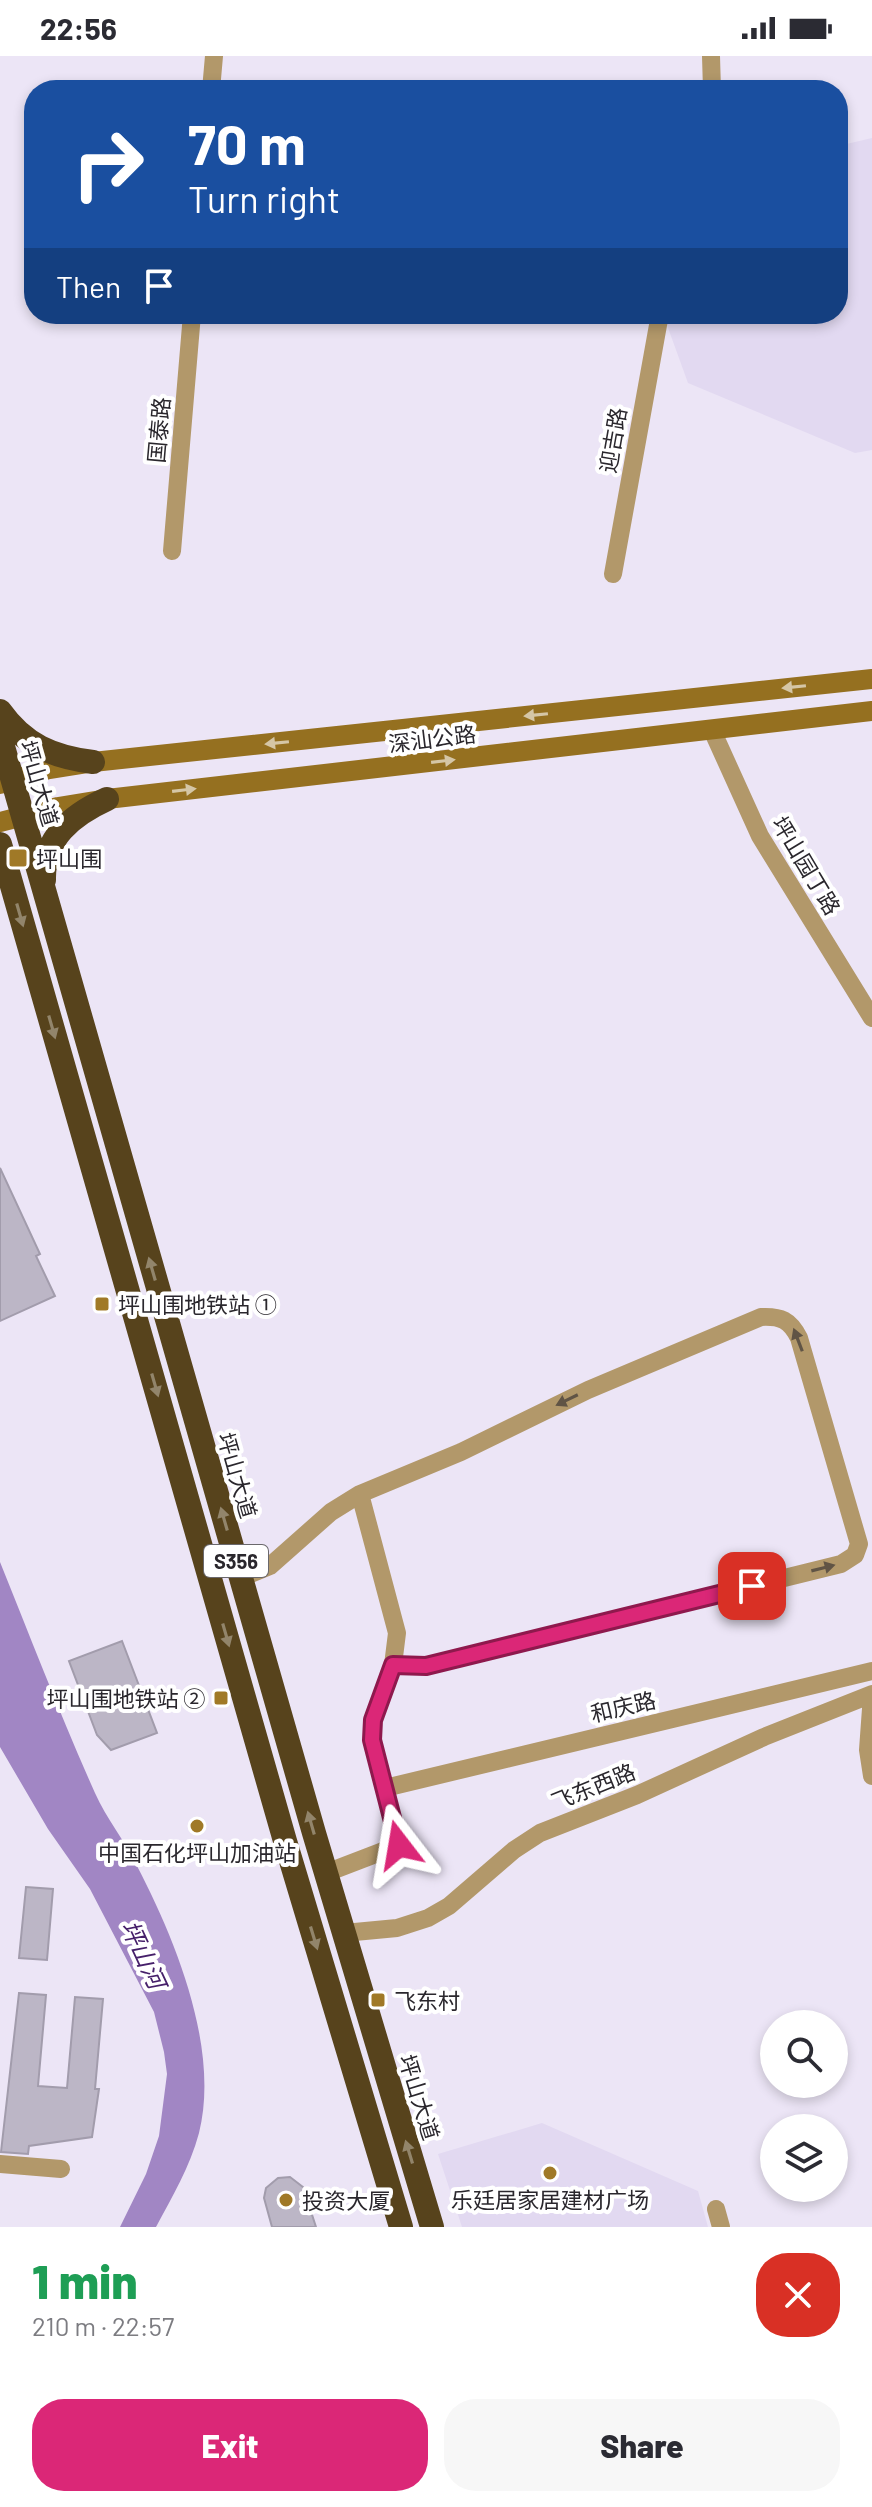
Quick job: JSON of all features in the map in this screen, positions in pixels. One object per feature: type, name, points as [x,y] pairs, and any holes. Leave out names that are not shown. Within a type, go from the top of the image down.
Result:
[{"type":"highway","points":[[0,711],[25,739],[44,751],[67,759],[93,762]]},
{"type":"highway","name":"坪山大道","points":[[0,736],[11,819],[45,895],[326,1873],[432,2227]]},
{"type":"highway","points":[[45,895],[43,876],[53,841],[66,824],[84,810],[107,799]]},
{"type":"highway","points":[[0,844],[5,872],[31,952],[276,1811],[401,2227]]},
{"type":"main road","name":"深汕公路","points":[[6,781],[93,762],[872,679]]},
{"type":"main road","name":"深汕公路","points":[[11,819],[107,799],[872,711]]},
{"type":"street","points":[[212,80],[214,56]]},
{"type":"street","points":[[711,56],[712,80]]},
{"type":"street","name":"国泰路","points":[[172,551],[191,324]]},
{"type":"street","name":"迎吉路","points":[[613,574],[658,324]]},
{"type":"street","name":"坪山园丁路","points":[[712,730],[760,836],[872,1018]]},
{"type":"street","points":[[241,1578],[270,1566],[331,1512],[360,1494],[461,1452],[588,1390],[761,1317],[778,1316],[792,1325],[799,1338],[859,1544],[855,1555],[841,1564],[426,1666],[393,1665]]},
{"type":"street","points":[[326,1873],[399,1845],[372,1740],[373,1720],[393,1665],[397,1633],[360,1494]]},
{"type":"street","name":"和庆路","points":[[385,1788],[872,1671]]},
{"type":"street","points":[[872,1694],[868,1750],[872,1776]]},
{"type":"street","name":"飞东西路","points":[[344,1933],[397,1928],[428,1918],[449,1906],[514,1850],[540,1833],[872,1694]]},
{"type":"street","points":[[0,2164],[61,2169]]},
{"type":"shaded area","points":[[872,138],[872,450],[855,453],[688,383],[667,324],[848,324],[848,144]]},
{"type":"shaded area","name":"乐廷居家居建材广场","points":[[542,2123],[698,2191],[708,2227],[462,2227],[438,2154]]},
{"type":"water","name":"坪山河","points":[[0,1562],[95,1793],[132,1857],[166,1928],[199,2031],[204,2066],[204,2100],[199,2133],[186,2170],[156,2227],[120,2227],[146,2174],[159,2136],[167,2074],[164,2052],[154,2012],[90,1889],[48,1829],[0,1747]]},
{"type":"building","points":[[0,1168],[40,1254],[36,1256],[55,1296],[0,1321]]},
{"type":"building","points":[[122,1641],[157,1733],[111,1750],[97,1735],[69,1661]]},
{"type":"building","points":[[26,1887],[53,1889],[47,1960],[19,1958]]},
{"type":"building","points":[[19,1993],[46,1995],[38,2086],[67,2088],[75,1997],[103,1999],[95,2089],[99,2089],[92,2137],[29,2146],[28,2154],[1,2152]]},
{"type":"building","name":"投资大厦","points":[[290,2177],[303,2187],[316,2227],[272,2227],[264,2198],[266,2188],[278,2178]]},
{"type":"place","name":"坪山围","points":[[18,858]]},
{"type":"place","name":"坪山围地铁站 ①","points":[[102,1304]]},
{"type":"place","name":"坪山围地铁站 ②","points":[[221,1698]]},
{"type":"place","name":"中国石化坪山加油站","points":[[197,1826]]},
{"type":"place","name":"飞东村","points":[[378,2000]]},
{"type":"place","name":"乐廷居家居建材广场","points":[[550,2173]]},
{"type":"place","name":"投资大厦","points":[[286,2200]]},
{"type":"route","points":[[399,1845],[372,1740],[373,1720],[393,1665],[426,1666],[752,1586]]}]
